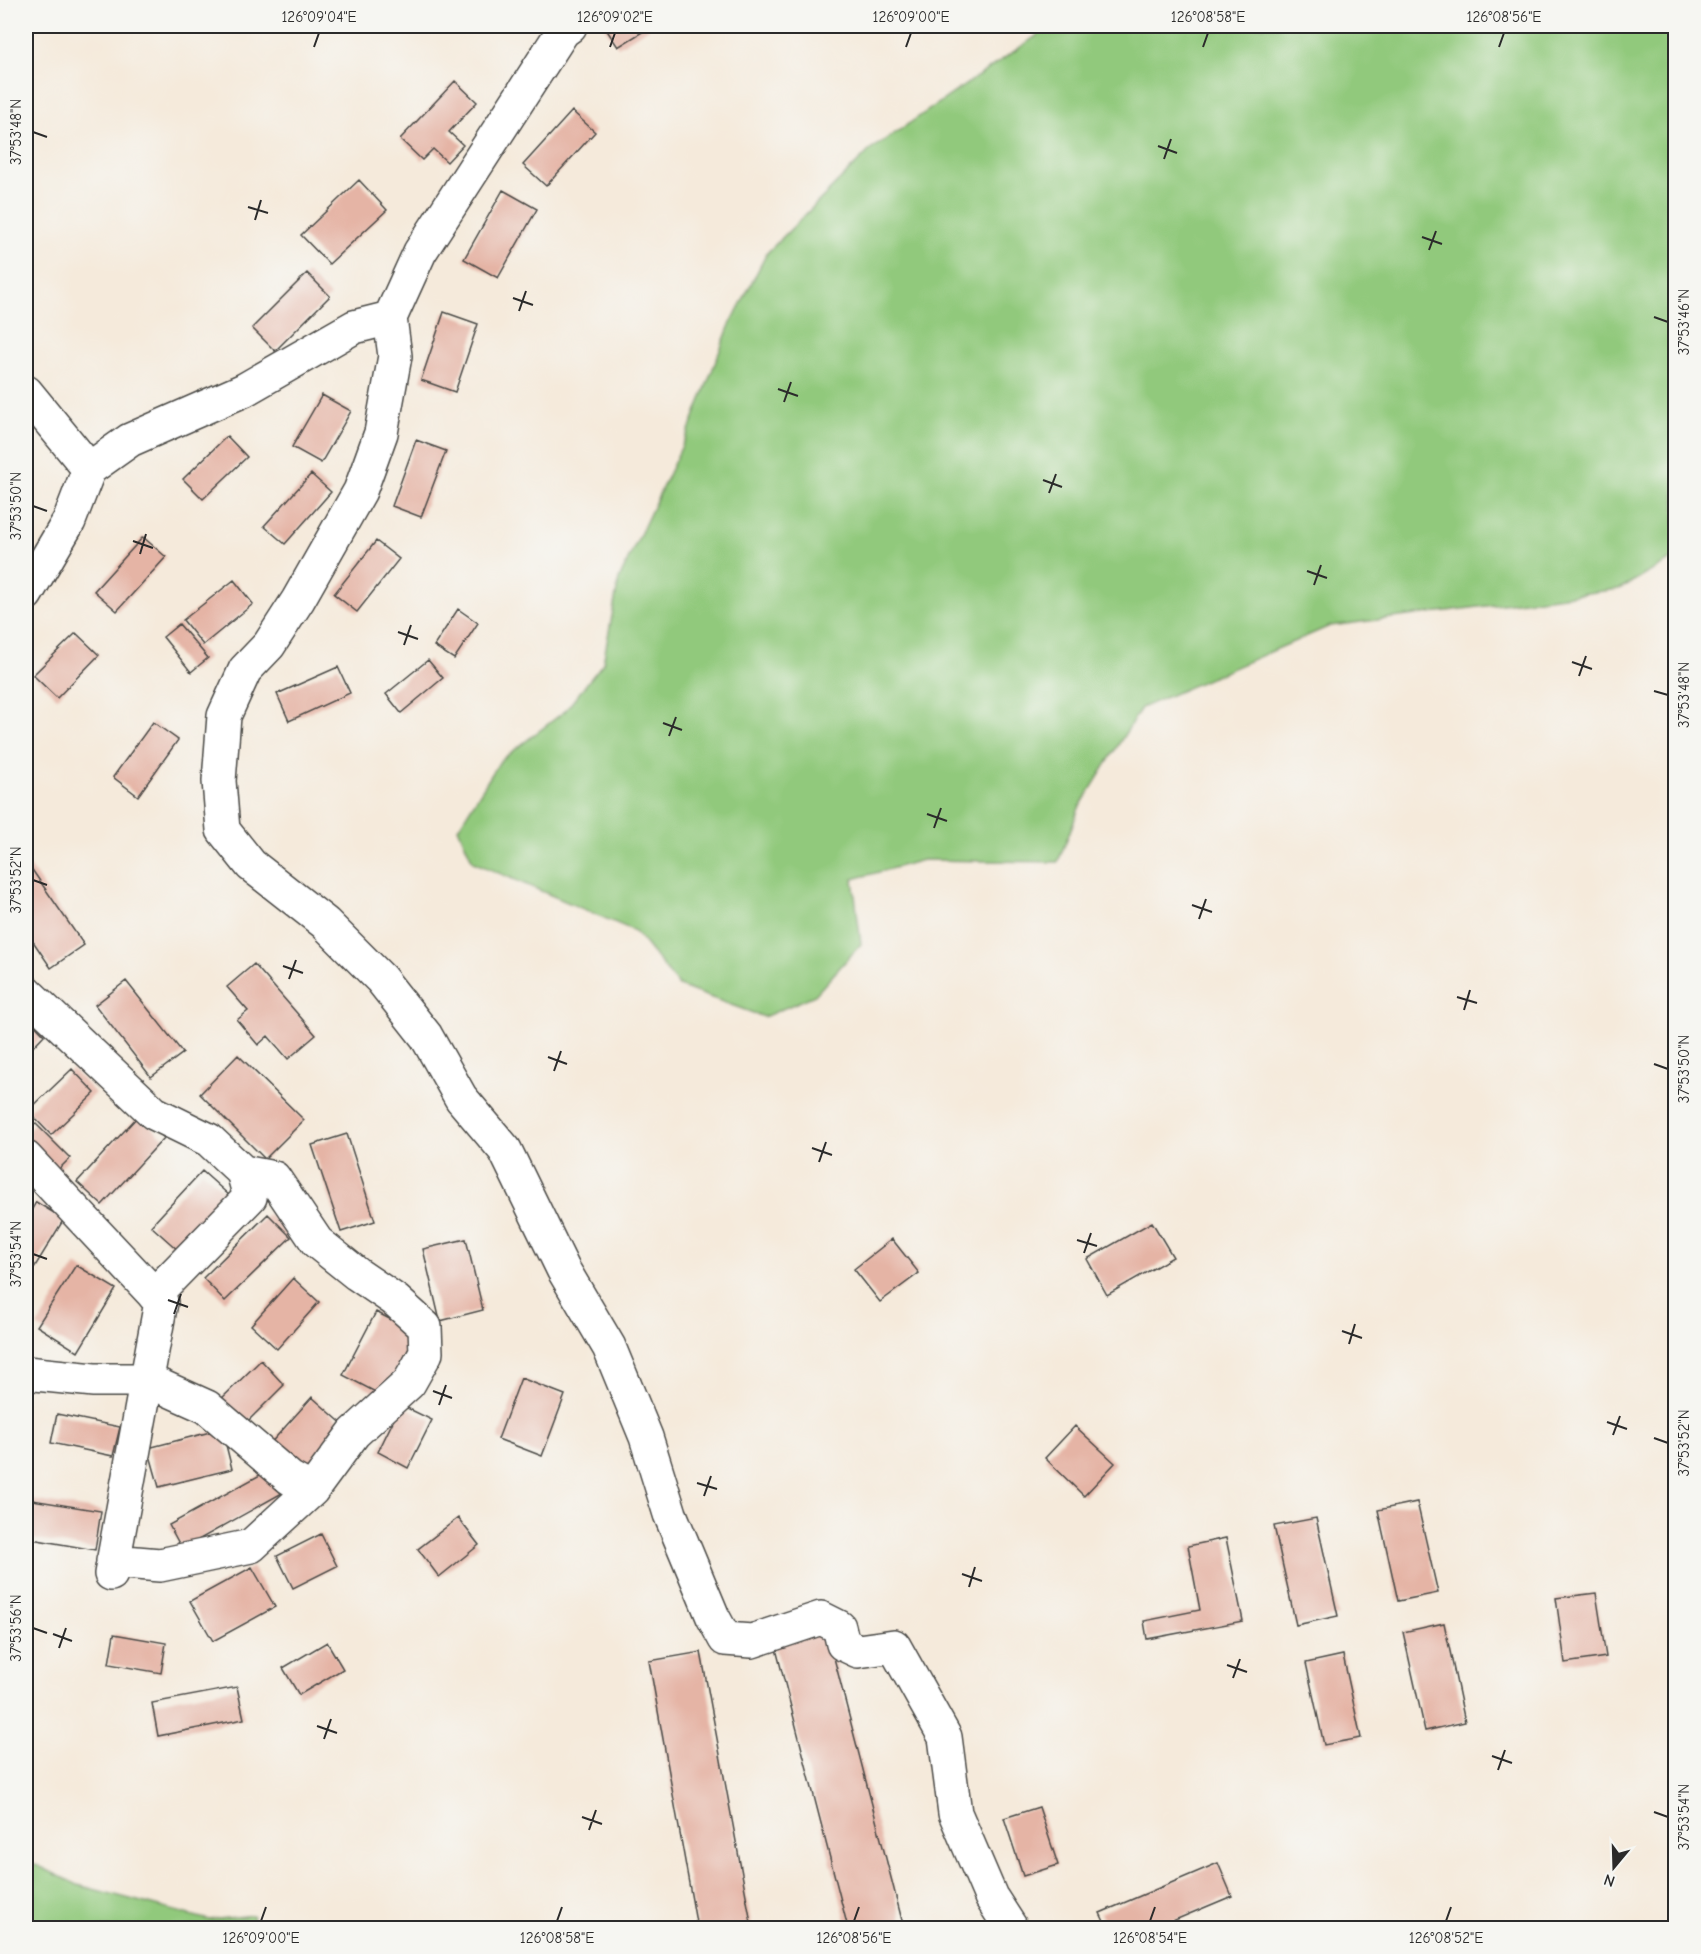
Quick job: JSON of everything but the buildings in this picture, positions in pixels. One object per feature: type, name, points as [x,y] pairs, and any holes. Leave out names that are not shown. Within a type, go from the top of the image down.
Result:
[{"type":"street","points":[[570,26],[563,31],[420,252],[390,318],[395,356],[381,433],[360,491],[298,600],[269,645],[244,670],[224,716],[219,781],[223,830],[250,865],[324,923],[381,979],[426,1036],[461,1098],[505,1150],[563,1269],[609,1347],[646,1437],[670,1514],[712,1617],[725,1639],[752,1641],[821,1618],[839,1628],[843,1644],[858,1651],[894,1647],[945,1737],[955,1813],[991,1897],[1011,1929]]},
{"type":"street","points":[[26,594],[69,520],[89,469],[130,440],[244,390],[354,327],[390,318]]},
{"type":"street","points":[[26,392],[89,469]]},
{"type":"street","points":[[26,992],[154,1113],[209,1140],[243,1172],[274,1179],[317,1242],[394,1300],[425,1327],[426,1353],[409,1383],[354,1433],[312,1490],[251,1546],[160,1564],[112,1567],[161,1302],[26,1158]]},
{"type":"street","points":[[154,1295],[250,1197],[243,1172]]},
{"type":"street","points":[[26,1372],[94,1380],[147,1380],[207,1407],[290,1478],[312,1490]]},
{"type":"green space","points":[[1051,26],[1675,26],[1675,558],[1619,589],[1330,626],[1141,708],[1079,808],[1058,862],[923,860],[853,879],[861,944],[815,995],[764,1017],[679,986],[635,931],[473,862],[458,828],[500,761],[565,711],[603,663],[619,579],[688,433],[729,327],[767,253],[869,151]]},
{"type":"green space","points":[[26,1860],[78,1885],[209,1920],[253,1915],[252,1928],[26,1928]]}]
